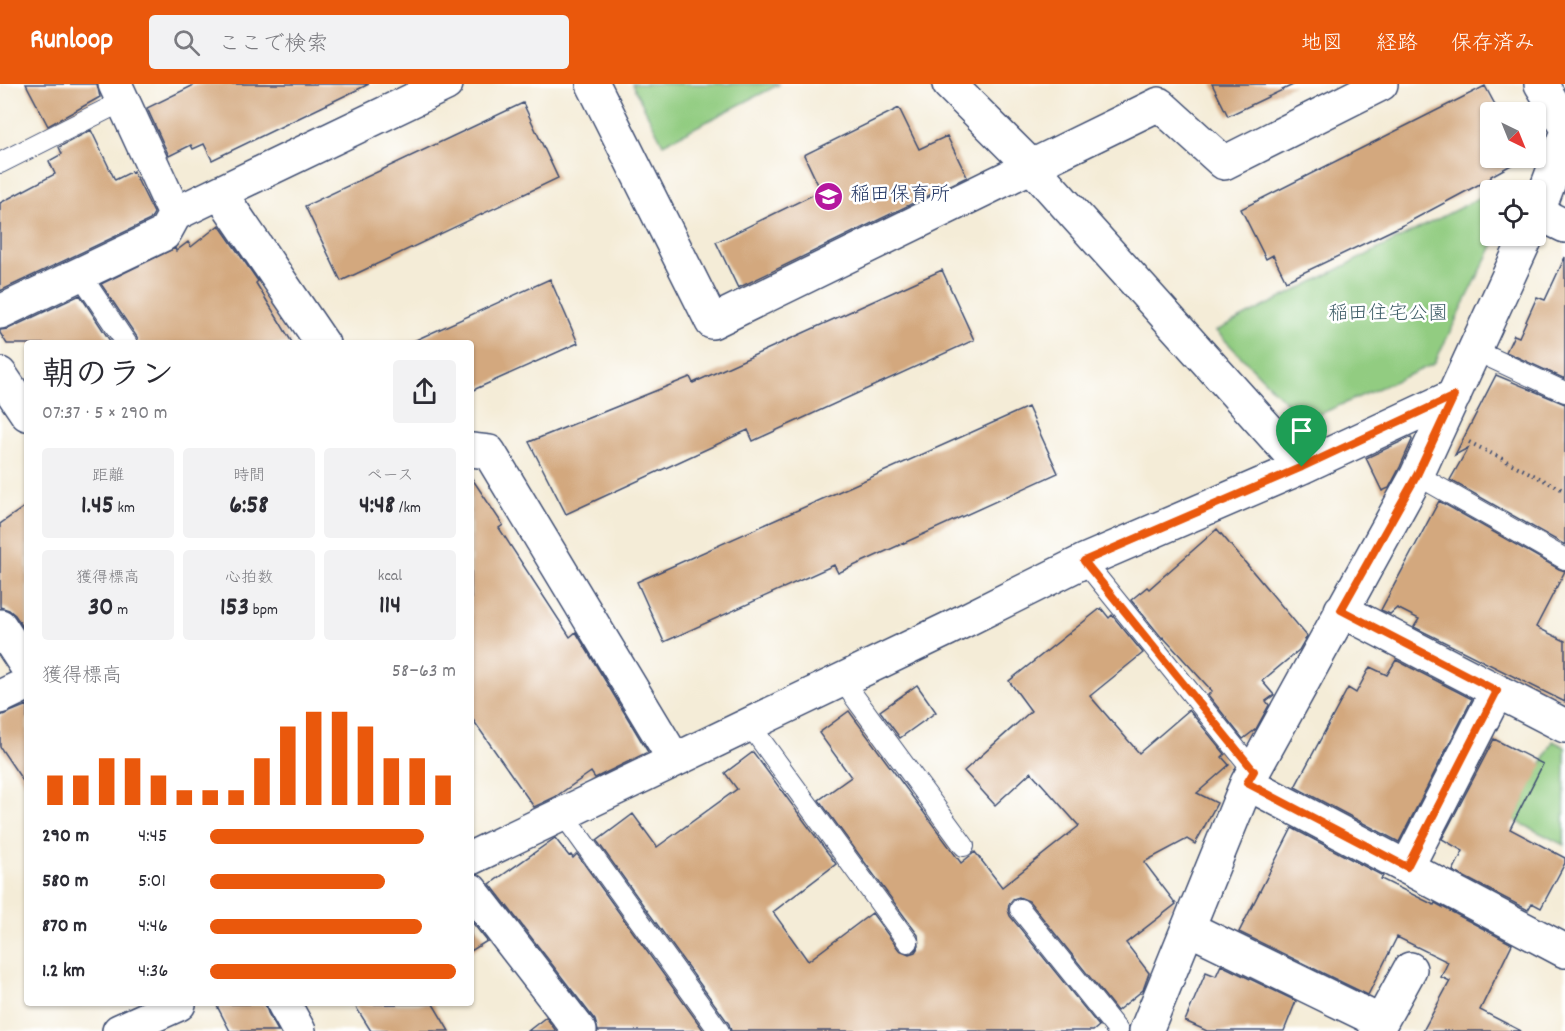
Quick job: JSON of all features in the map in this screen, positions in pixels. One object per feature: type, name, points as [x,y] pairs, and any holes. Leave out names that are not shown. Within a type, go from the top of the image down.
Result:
[{"type":"street","points":[[0,312],[164,234],[175,214],[446,84]]},
{"type":"street","points":[[593,84],[712,322],[1032,167],[1150,94],[1224,163],[1381,84]]},
{"type":"street","points":[[949,84],[1032,167],[1302,467]]},
{"type":"street","points":[[1541,84],[1565,124]]},
{"type":"street","points":[[119,93],[175,214]]},
{"type":"street","points":[[1546,209],[1565,140]]},
{"type":"street","points":[[220,193],[320,340]]},
{"type":"street","points":[[1146,1031],[1250,777],[1417,475],[1474,350],[1530,246]]},
{"type":"street","points":[[0,374],[24,410]]},
{"type":"street","points":[[474,857],[948,630],[1084,561],[1302,467],[1454,396]]},
{"type":"street","points":[[474,450],[489,452],[674,759]]},
{"type":"street","points":[[1341,610],[1565,726]]},
{"type":"street","points":[[0,626],[24,662]]},
{"type":"street","points":[[0,697],[24,685]]},
{"type":"street","points":[[1407,867],[1497,691]]},
{"type":"street","points":[[1250,777],[1407,867],[1565,951]]},
{"type":"street","points":[[474,894],[580,1031]]},
{"type":"street","points":[[1188,928],[1378,1026],[1410,969]]},
{"type":"street","points":[[119,1031],[175,1006]]},
{"type":"street","points":[[285,1006],[299,1031]]},
{"type":"lane","points":[[0,163],[119,93]]},
{"type":"lane","points":[[80,274],[124,340]]},
{"type":"lane","points":[[1474,350],[1565,393]]},
{"type":"lane","points":[[1417,475],[1565,559]]},
{"type":"lane","points":[[1084,561],[1250,777]]},
{"type":"lane","points":[[842,680],[964,846]]},
{"type":"lane","points":[[749,724],[908,942]]},
{"type":"lane","points":[[562,814],[719,1031]]},
{"type":"lane","points":[[1020,909],[1118,1031]]},
{"type":"path","points":[[1439,426],[1565,491]]},
{"type":"green space","points":[[632,84],[780,84],[663,144]]},
{"type":"green space","name":"稲田住宅公園","points":[[1480,198],[1480,246],[1493,246],[1434,364],[1304,421],[1216,331]]},
{"type":"green space","points":[[1553,741],[1565,747],[1564,845],[1514,820]]},
{"type":"building","points":[[26,84],[97,84],[100,97],[48,126]]},
{"type":"building","points":[[196,84],[369,84],[212,160],[204,144],[193,149],[191,145],[169,156],[147,108]]},
{"type":"building","points":[[1212,84],[1295,84],[1228,116]]},
{"type":"building","points":[[1485,86],[1494,102],[1480,102],[1480,168],[1506,168],[1487,180],[1480,180],[1480,184],[1405,224],[1286,281],[1273,255],[1266,259],[1241,209]]},
{"type":"building","points":[[523,103],[558,178],[341,281],[305,206]]},
{"type":"building","points":[[899,108],[919,149],[947,136],[967,177],[738,288],[716,242],[821,191],[804,155]]},
{"type":"building","points":[[91,130],[115,180],[133,171],[154,213],[150,220],[0,291],[0,203],[55,174],[49,161],[62,154],[59,147]]},
{"type":"building","points":[[219,225],[258,281],[256,283],[291,340],[138,340],[101,284],[175,248],[176,251],[188,242],[191,247]]},
{"type":"building","points":[[1565,257],[1565,379],[1506,352],[1514,335],[1519,337],[1537,297],[1545,300]]},
{"type":"building","points":[[942,270],[974,340],[753,441],[748,430],[566,514],[529,442],[690,377],[693,383]]},
{"type":"building","points":[[550,279],[578,343],[474,390],[474,340],[416,340]]},
{"type":"building","points":[[80,295],[109,340],[24,340],[24,344],[7,344],[0,330],[8,329]]},
{"type":"building","points":[[1496,375],[1565,404],[1565,545],[1450,480],[1468,448],[1455,455]]},
{"type":"building","points":[[1028,407],[1058,473],[838,573],[834,565],[664,642],[637,582]]},
{"type":"building","points":[[1411,437],[1412,440],[1389,488],[1382,491],[1366,458]]},
{"type":"building","points":[[474,482],[503,525],[499,528],[570,637],[576,632],[648,752],[595,778],[591,772],[555,797],[534,807],[474,721]]},
{"type":"building","points":[[1439,501],[1565,571],[1536,627],[1565,641],[1565,702],[1414,627],[1419,619],[1397,608],[1390,614],[1381,610]]},
{"type":"building","points":[[24,507],[24,628],[15,615],[0,607],[0,524]]},
{"type":"building","points":[[1217,529],[1307,636],[1299,650],[1262,681],[1274,695],[1266,701],[1269,705],[1256,729],[1243,739],[1208,695],[1212,691],[1162,638],[1131,600],[1147,587],[1149,589]]},
{"type":"building","points":[[1101,608],[1109,618],[1112,615],[1143,653],[1090,696],[1139,753],[1189,710],[1225,754],[1222,757],[1229,765],[1197,793],[1217,803],[1195,844],[1187,839],[1144,862],[1176,904],[1126,943],[1149,973],[1143,990],[1117,1011],[1029,901],[1019,897],[1013,899],[1009,904],[1010,916],[1099,1026],[1093,1031],[731,1031],[729,1024],[597,841],[633,814],[657,847],[737,789],[725,773],[753,752],[836,864],[773,912],[808,961],[872,913],[899,950],[909,954],[915,952],[919,946],[918,935],[819,800],[851,777],[819,733],[849,711],[961,863],[975,852],[1002,887],[1079,826],[1031,772],[995,805],[964,771],[1031,711],[1009,681]]},
{"type":"building","points":[[1396,660],[1472,699],[1399,842],[1295,787],[1348,688],[1356,693],[1370,667],[1387,675]]},
{"type":"building","points":[[917,685],[936,712],[900,738],[880,711]]},
{"type":"building","points":[[24,706],[24,783],[0,747],[0,716]]},
{"type":"building","points":[[1494,739],[1543,764],[1510,829],[1565,858],[1565,863],[1541,908],[1532,903],[1528,910],[1453,871],[1463,851],[1442,839]]},
{"type":"building","points":[[1292,828],[1383,876],[1381,879],[1434,905],[1435,903],[1512,944],[1480,1010],[1521,1031],[1423,1031],[1450,981],[1441,977],[1448,962],[1397,937],[1368,995],[1239,932]]},
{"type":"building","points":[[555,838],[569,856],[573,858],[577,854],[704,1031],[598,1031],[595,1020],[490,884]]},
{"type":"building","points":[[474,925],[487,941],[474,949]]},
{"type":"building","points":[[1221,965],[1296,1001],[1284,1031],[1207,1031],[1185,1021],[1206,972],[1216,976]]},
{"type":"building","points":[[217,1006],[266,1006],[278,1031],[230,1031]]},
{"type":"building","points":[[355,1006],[434,1006],[449,1031],[371,1031]]},
{"type":"building","points":[[546,1017],[556,1031],[528,1031]]},
{"type":"place","name":"稲田保育所","points":[[829,196]]},
{"type":"route","points":[[1454,396],[1417,475],[1341,610],[1497,691],[1407,867],[1247,783],[1254,771],[1084,561],[1302,467],[1454,396]]}]
